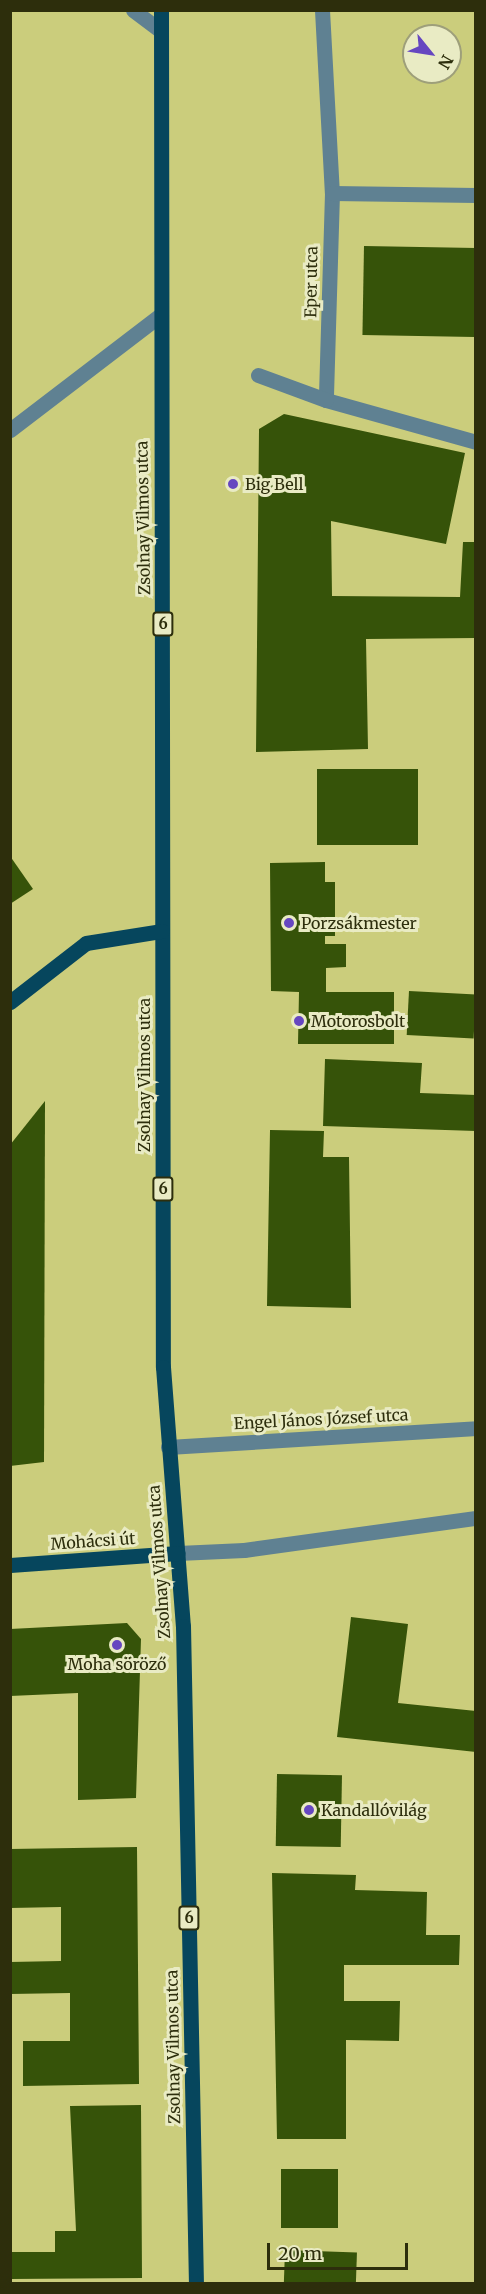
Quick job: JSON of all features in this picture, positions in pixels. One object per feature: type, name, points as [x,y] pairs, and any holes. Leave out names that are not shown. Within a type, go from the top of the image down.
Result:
[{"type":"main road","name":"Zsolnay Vilmos utca","points":[[161,10],[159,316],[163,1367],[178,1552],[196,2283]]},
{"type":"main road","points":[[10,1002],[86,943],[162,931]]},
{"type":"main road","name":"Mohácsi út","points":[[10,1565],[178,1552]]},
{"type":"street","points":[[133,10],[161,32]]},
{"type":"street","name":"Eper utca","points":[[322,10],[332,193],[326,400]]},
{"type":"street","points":[[332,193],[476,195]]},
{"type":"street","points":[[10,430],[159,316]]},
{"type":"street","points":[[258,375],[326,400],[476,442]]},
{"type":"street","name":"Engel János József utca","points":[[168,1447],[476,1428]]},
{"type":"street","points":[[178,1552],[244,1550],[476,1518]]},
{"type":"building","points":[[364,246],[476,248],[474,337],[362,335]]},
{"type":"building","points":[[284,414],[465,453],[446,544],[331,521],[332,596],[460,597],[463,542],[476,542],[476,638],[366,639],[368,749],[256,752],[259,429]]},
{"type":"building","points":[[317,769],[418,769],[418,845],[317,845]]},
{"type":"building","points":[[10,856],[33,889],[10,904]]},
{"type":"building","points":[[325,862],[325,882],[335,882],[335,936],[325,936],[325,944],[346,944],[346,967],[326,968],[326,992],[394,992],[394,1044],[298,1044],[299,992],[271,991],[270,863]]},
{"type":"building","points":[[409,991],[476,995],[474,1038],[407,1035]]},
{"type":"building","points":[[325,1059],[422,1063],[420,1093],[476,1095],[476,1131],[323,1126]]},
{"type":"building","points":[[45,1101],[44,1462],[10,1466],[10,1145]]},
{"type":"building","points":[[270,1130],[324,1131],[323,1157],[349,1157],[351,1308],[267,1306]]},
{"type":"building","points":[[351,1617],[408,1624],[398,1703],[476,1711],[476,1752],[337,1737]]},
{"type":"building","points":[[127,1623],[141,1639],[136,1798],[78,1800],[78,1693],[10,1696],[10,1629]]},
{"type":"building","name":"Kandallóvilág","points":[[277,1774],[342,1775],[341,1847],[276,1846]]},
{"type":"building","points":[[137,1847],[139,2084],[23,2086],[23,2041],[70,2041],[70,1993],[10,1994],[10,1962],[61,1961],[61,1907],[10,1908],[10,1849]]},
{"type":"building","points":[[272,1873],[356,1875],[355,1890],[427,1892],[426,1935],[460,1935],[459,1965],[344,1965],[344,2001],[400,2001],[399,2041],[346,2040],[346,2139],[277,2139]]},
{"type":"building","points":[[141,2105],[142,2278],[10,2279],[10,2252],[55,2252],[55,2231],[76,2231],[70,2106]]},
{"type":"building","points":[[281,2169],[338,2169],[338,2228],[281,2228]]},
{"type":"building","points":[[285,2250],[357,2253],[356,2284],[284,2284]]},
{"type":"place","name":"Big Bell","points":[[233,484]]},
{"type":"place","name":"Porzsákmester","points":[[289,923]]},
{"type":"place","name":"Motorosbolt","points":[[299,1021]]},
{"type":"place","name":"Moha söröző","points":[[117,1645]]},
{"type":"place","name":"Kandallóvilág","points":[[309,1810]]}]
